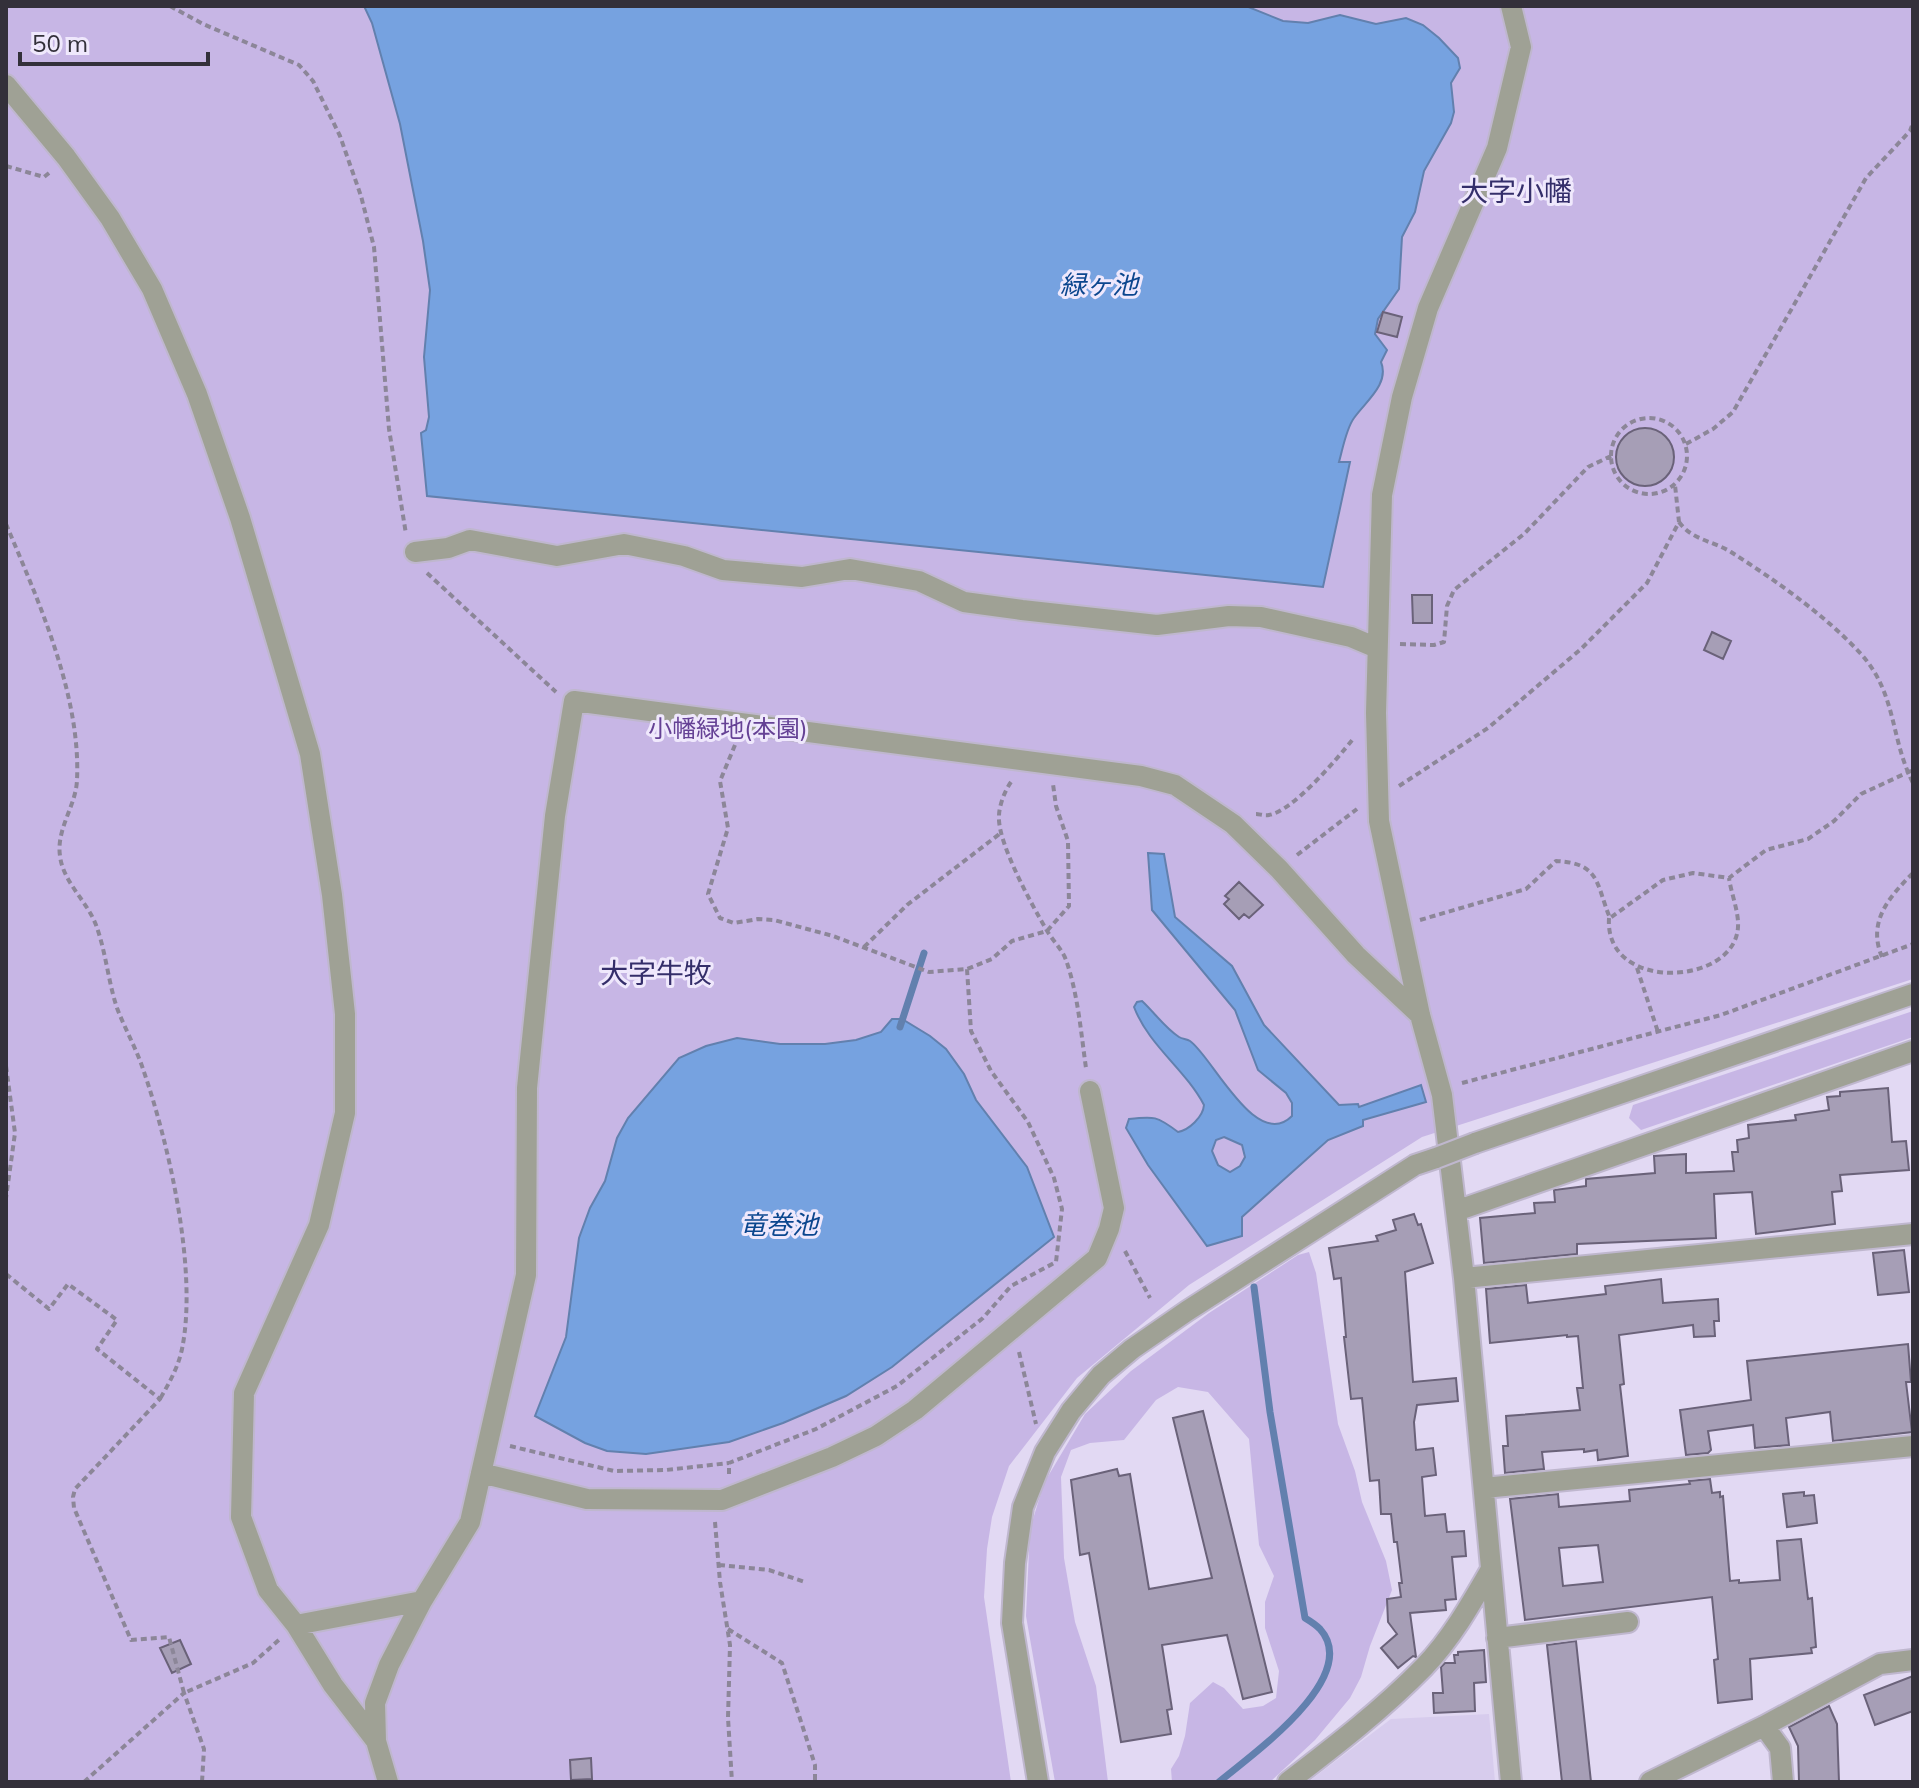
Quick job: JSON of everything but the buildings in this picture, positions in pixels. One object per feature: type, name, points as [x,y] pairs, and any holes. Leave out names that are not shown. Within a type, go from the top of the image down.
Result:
[{"type":"street","points":[[1511,6],[1521,47],[1497,148],[1428,308],[1402,397],[1382,495],[1376,713],[1379,821],[1420,1015],[1440,1088],[1456,1211],[1511,1782]]},
{"type":"street","points":[[6,85],[66,157],[110,218],[152,289],[197,394],[240,518],[310,754],[345,1014],[345,1113],[319,1225],[244,1393],[240,1457],[241,1517],[268,1590],[296,1625],[333,1685],[376,1741]]},
{"type":"street","points":[[415,552],[448,548],[470,540],[557,556],[624,544],[684,556],[723,570],[802,577],[850,569],[919,581],[964,602],[1022,610],[1157,625],[1229,616],[1261,617],[1351,637],[1377,646]]},
{"type":"street","points":[[388,1782],[376,1741],[375,1703],[389,1665],[422,1601],[470,1522],[526,1275],[527,1088],[555,816],[574,701],[1141,776],[1175,785],[1233,824],[1279,869],[1356,955],[1420,1015]]},
{"type":"street","points":[[1038,1782],[1012,1623],[1015,1563],[1023,1507],[1051,1442],[1071,1411],[1101,1375],[1187,1311],[1415,1165],[1913,994]]},
{"type":"street","points":[[1456,1211],[1913,1051]]},
{"type":"street","points":[[481,1473],[587,1499],[722,1498],[832,1457],[876,1436],[915,1410],[1097,1258],[1114,1208],[1090,1091]]},
{"type":"street","points":[[1464,1278],[1913,1234]]},
{"type":"street","points":[[1484,1488],[1913,1446]]},
{"type":"street","points":[[1288,1782],[1353,1732],[1426,1666],[1464,1615],[1490,1571]]},
{"type":"street","points":[[296,1625],[422,1601]]},
{"type":"street","points":[[1497,1638],[1628,1622]]},
{"type":"street","points":[[1650,1782],[1880,1664],[1913,1660]]},
{"type":"street","points":[[1764,1726],[1780,1748],[1783,1782]]},
{"type":"path","points":[[170,6],[203,24],[299,65],[317,88],[340,136],[361,196],[374,247],[389,429],[407,538],[425,571],[560,696],[574,701]]},
{"type":"path","points":[[1686,444],[1713,429],[1733,412],[1866,178],[1910,131],[1913,123]]},
{"type":"path","points":[[6,166],[44,177],[66,157]]},
{"type":"path","points":[[1649,417],[1667,421],[1681,433],[1686,444],[1685,470],[1675,485],[1658,493],[1639,494],[1623,485],[1613,470],[1611,456],[1617,434],[1631,421],[1649,417]]},
{"type":"path","points":[[1377,646],[1444,642],[1447,606],[1454,590],[1524,534],[1588,467],[1611,456]]},
{"type":"path","points":[[1279,869],[1363,804],[1379,799],[1488,728],[1581,649],[1647,583],[1679,522],[1675,485]]},
{"type":"path","points":[[1679,522],[1691,535],[1728,551],[1795,596],[1861,655],[1889,699],[1894,729],[1913,783]]},
{"type":"path","points":[[6,524],[46,618],[73,717],[77,781],[69,816],[61,832],[60,856],[64,872],[96,926],[117,1007],[143,1067],[160,1126],[177,1207],[187,1281],[182,1349],[175,1372],[160,1399],[75,1489],[74,1508],[131,1640],[169,1637],[204,1749],[202,1782]]},
{"type":"path","points":[[1233,824],[1248,813],[1270,815],[1293,800],[1319,779],[1376,713]]},
{"type":"path","points":[[740,723],[733,753],[720,781],[728,828],[708,894],[720,918],[727,921],[774,920],[864,947],[929,972],[967,969],[992,959],[1012,941],[1047,931],[1069,906],[1068,841],[1056,806],[1052,779],[1071,767]]},
{"type":"path","points":[[1027,761],[1007,787],[999,817],[1012,862],[1047,931],[1064,956],[1072,980],[1090,1091]]},
{"type":"path","points":[[1610,918],[1663,880],[1693,873],[1729,878],[1766,850],[1808,839],[1834,821],[1861,794],[1889,783],[1910,770]]},
{"type":"path","points":[[864,947],[907,905],[1002,832]]},
{"type":"path","points":[[1400,925],[1526,889],[1556,861],[1571,862],[1594,874],[1599,882],[1610,918],[1613,942],[1637,968],[1658,1032]]},
{"type":"path","points":[[1882,957],[1876,942],[1882,911],[1890,895],[1913,873]]},
{"type":"path","points":[[1637,968],[1680,972],[1717,961],[1727,951],[1738,927],[1729,878]]},
{"type":"path","points":[[1440,1088],[1721,1015],[1913,944]]},
{"type":"path","points":[[489,1440],[614,1471],[666,1470],[729,1463],[816,1429],[897,1386],[983,1318],[1011,1286],[1056,1262],[1062,1209],[1054,1178],[1028,1122],[991,1071],[971,1031],[967,969]]},
{"type":"path","points":[[6,1066],[15,1133],[6,1198]]},
{"type":"path","points":[[1109,1229],[1118,1238],[1150,1298]]},
{"type":"path","points":[[6,1274],[49,1309],[68,1284],[117,1320],[97,1349],[160,1399]]},
{"type":"path","points":[[1014,1330],[1036,1424]]},
{"type":"path","points":[[729,1463],[722,1498],[720,1582],[730,1645],[728,1718],[732,1782]]},
{"type":"path","points":[[719,1565],[769,1570],[805,1582]]},
{"type":"path","points":[[84,1782],[184,1693],[253,1663],[296,1625]]},
{"type":"path","points":[[728,1629],[782,1663],[815,1765],[815,1782]]},
{"type":"shaded area","points":[[1489,1714],[1495,1782],[1308,1782],[1391,1719]]},
{"type":"green space","name":"小幡緑地(本園)","points":[[6,6],[1913,6],[1913,979],[1422,1137],[1189,1285],[1077,1378],[1009,1466],[992,1517],[984,1597],[1011,1782],[6,1782]]},
{"type":"green space","points":[[1913,1011],[1913,1037],[1641,1130],[1629,1118],[1633,1105]]},
{"type":"green space","points":[[1309,1252],[1316,1273],[1338,1424],[1355,1471],[1362,1502],[1386,1561],[1392,1590],[1361,1677],[1350,1698],[1315,1740],[1270,1782],[1172,1782],[1171,1769],[1185,1736],[1190,1703],[1213,1682],[1224,1688],[1243,1709],[1263,1706],[1276,1698],[1279,1671],[1265,1628],[1265,1602],[1274,1576],[1259,1545],[1249,1439],[1208,1392],[1178,1387],[1156,1400],[1124,1440],[1090,1443],[1071,1450],[1061,1477],[1064,1558],[1075,1622],[1096,1686],[1108,1782],[1055,1782],[1026,1616],[1030,1529],[1044,1483],[1085,1414],[1131,1371],[1209,1313],[1298,1255]]},
{"type":"water","name":"緑ヶ池","points":[[364,6],[1246,6],[1283,21],[1308,23],[1340,15],[1376,24],[1406,18],[1423,25],[1458,58],[1460,68],[1451,83],[1454,112],[1424,171],[1415,212],[1402,237],[1399,289],[1378,319],[1375,334],[1387,350],[1381,362],[1382,378],[1351,422],[1345,439],[1339,462],[1350,462],[1323,587],[427,496],[421,433],[426,430],[429,417],[424,357],[430,290],[400,124],[372,23]]},
{"type":"water","points":[[1148,853],[1164,854],[1175,917],[1232,966],[1264,1025],[1339,1105],[1358,1104],[1359,1107],[1421,1085],[1426,1102],[1363,1120],[1363,1126],[1328,1140],[1242,1217],[1242,1236],[1207,1246],[1148,1165],[1126,1128],[1129,1119],[1150,1118],[1160,1120],[1178,1132],[1182,1131],[1198,1118],[1204,1105],[1149,1034],[1134,1007],[1137,1002],[1142,1001],[1164,1025],[1180,1038],[1190,1041],[1236,1098],[1264,1122],[1278,1124],[1292,1116],[1292,1103],[1286,1093],[1258,1070],[1235,1010],[1152,910]],"holes":[[[1224,1137],[1242,1145],[1245,1157],[1240,1166],[1230,1172],[1218,1165],[1212,1151],[1216,1140]]]},
{"type":"water","name":"竜巻池","points":[[892,1019],[902,1019],[946,1049],[964,1074],[976,1100],[1027,1167],[1054,1237],[892,1367],[846,1396],[729,1442],[646,1454],[607,1451],[585,1443],[535,1416],[566,1337],[579,1238],[590,1208],[605,1181],[617,1138],[628,1118],[679,1058],[706,1046],[737,1038],[780,1044],[856,1040],[881,1032]]},
{"type":"waterway","points":[[900,1027],[924,953]]},
{"type":"waterway","points":[[1219,1782],[1297,1714],[1315,1692],[1327,1670],[1329,1648],[1320,1629],[1305,1618],[1270,1412],[1254,1287]]},
{"type":"district","name":"大字小幡","points":[[1516,191]]},
{"type":"district","name":"大字牛牧","points":[[656,973]]}]
